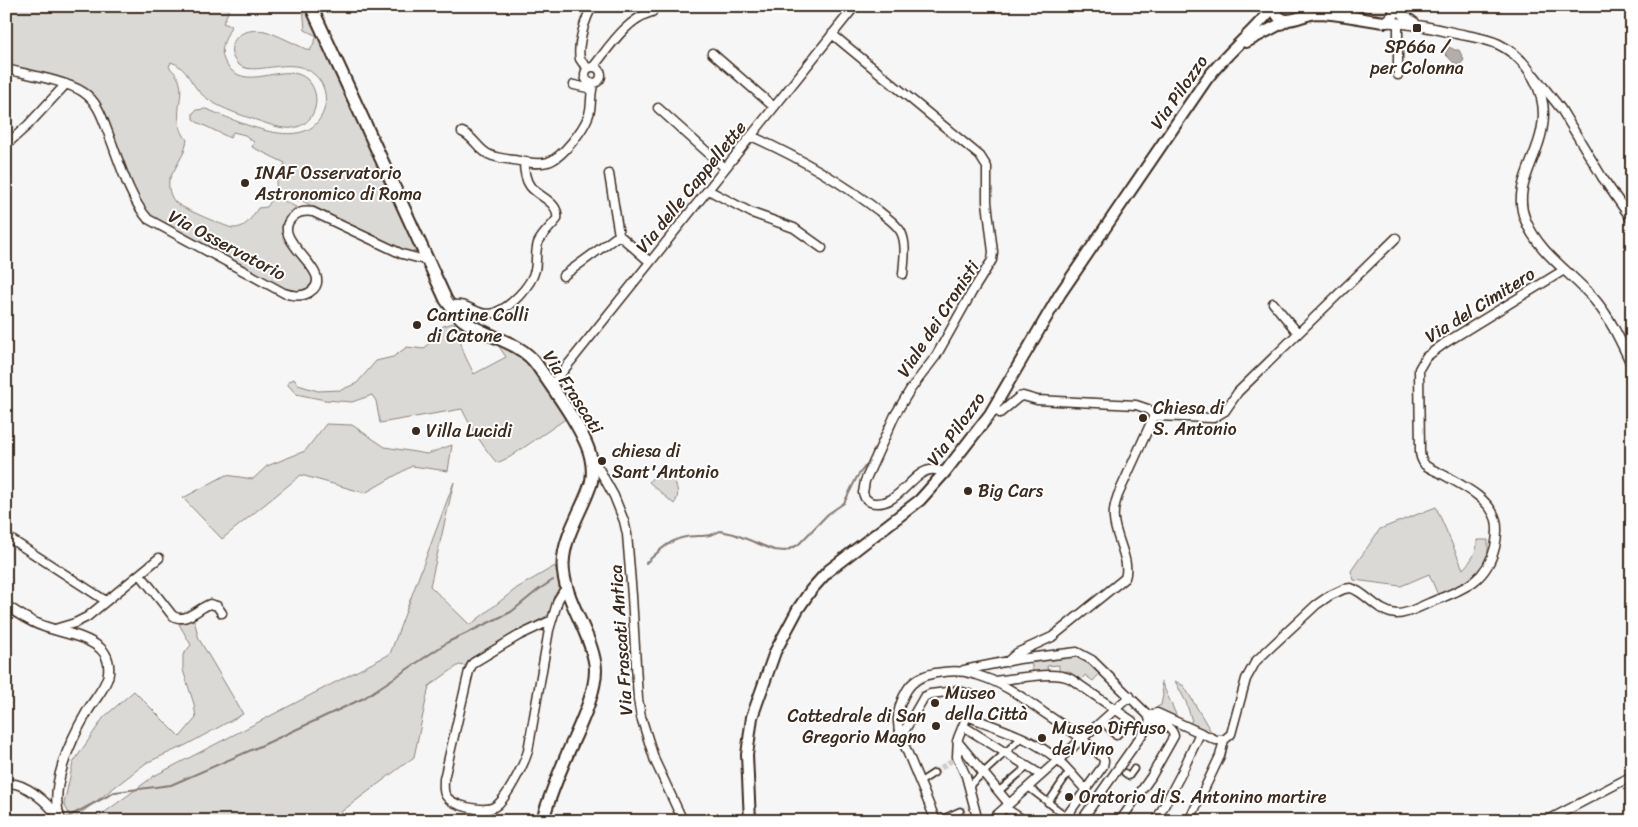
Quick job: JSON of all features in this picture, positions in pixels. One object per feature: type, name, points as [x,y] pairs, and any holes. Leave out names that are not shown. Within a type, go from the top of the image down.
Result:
[{"type":"main road","name":"Via Frascati","points":[[311,6],[450,306],[458,316],[469,324],[525,352],[535,363],[576,424],[591,458],[591,484],[571,529],[564,551],[563,569],[568,589],[592,652],[596,666],[596,675],[584,715],[542,821]]},
{"type":"main road","points":[[1274,6],[1279,17],[1288,20]]},
{"type":"main road","name":"Via Pilozzo","points":[[750,821],[747,754],[750,726],[771,663],[789,624],[806,597],[828,571],[934,487],[993,408],[1060,294],[1206,80],[1228,53],[1253,30],[1274,6]]},
{"type":"main road","points":[[1319,6],[1346,9],[1360,6]]},
{"type":"main road","points":[[1386,22],[1393,16],[1396,8]]},
{"type":"main road","name":"Via Pilozzo","points":[[1228,53],[1262,33],[1288,20],[1302,16],[1319,13],[1353,16],[1386,22]]},
{"type":"street","points":[[574,85],[593,86],[599,81],[601,74],[599,69],[582,62],[580,50],[585,20],[593,6]]},
{"type":"street","name":"Via delle Cappellette","points":[[551,386],[855,6]]},
{"type":"street","points":[[1396,8],[1420,26]]},
{"type":"street","points":[[593,86],[585,78],[585,72],[634,21],[652,12]]},
{"type":"street","points":[[1386,22],[1398,22],[1486,40],[1498,44],[1518,58],[1561,110],[1632,220]]},
{"type":"street","points":[[1398,22],[1398,75]]},
{"type":"street","name":"Viale dei Cronisti","points":[[832,34],[980,156],[986,168],[987,202],[993,254],[991,263],[972,292],[936,356],[910,390],[898,410],[871,464],[863,493],[870,502],[882,503],[899,494],[926,471],[945,472]]},
{"type":"street","points":[[712,52],[774,107]]},
{"type":"street","points":[[1528,68],[1539,90],[1543,107],[1543,121],[1538,146],[1522,188],[1522,211],[1527,224],[1549,255],[1588,292],[1603,310],[1632,365]]},
{"type":"street","name":"Via Osservatorio","points":[[6,69],[66,84],[82,91],[98,109],[132,194],[148,219],[284,293],[294,296],[306,294],[311,291],[316,283],[314,270],[292,243],[287,232],[291,219],[301,212],[312,212],[399,253],[429,262]]},
{"type":"street","points":[[6,145],[28,125],[66,84]]},
{"type":"street","points":[[462,132],[468,135],[488,154],[499,158],[524,162],[547,163],[556,159],[562,153],[586,122],[591,108],[593,86]]},
{"type":"street","points":[[658,108],[725,168]]},
{"type":"street","points":[[751,136],[780,149],[840,183],[892,222],[900,231],[903,239],[903,274]]},
{"type":"street","points":[[450,306],[461,304],[479,313],[494,313],[512,302],[532,277],[538,244],[557,219],[558,214],[552,205],[529,185],[525,175],[524,162]]},
{"type":"street","points":[[609,174],[619,235],[650,262]]},
{"type":"street","points":[[708,190],[752,212],[794,228],[822,248]]},
{"type":"street","points":[[563,276],[619,235]]},
{"type":"street","points":[[993,408],[1000,413],[1015,399],[1023,396],[1037,400],[1136,405],[1148,409],[1154,416],[1213,418],[1225,411],[1238,392],[1396,238]]},
{"type":"street","name":"Via del Cimitero","points":[[1224,740],[1231,732],[1246,678],[1253,664],[1316,605],[1330,596],[1350,588],[1387,611],[1402,614],[1464,589],[1478,579],[1490,562],[1496,542],[1497,524],[1491,511],[1477,496],[1462,485],[1429,467],[1422,460],[1420,451],[1418,374],[1420,366],[1426,357],[1445,343],[1564,270]]},
{"type":"street","points":[[1273,303],[1298,333]]},
{"type":"street","points":[[1007,662],[1017,653],[1052,637],[1124,578],[1126,568],[1114,524],[1114,510],[1118,495],[1154,416]]},
{"type":"street","name":"Via Frascati Antica","points":[[591,458],[614,496],[625,525],[631,579],[639,709],[653,755],[683,821]]},
{"type":"street","points":[[6,536],[106,602]]},
{"type":"street","points":[[53,630],[80,621],[159,558]]},
{"type":"street","points":[[140,574],[175,617],[186,617],[210,604],[217,606],[222,613]]},
{"type":"street","points":[[552,620],[518,636],[473,663],[469,671],[444,778],[445,794],[455,804],[486,810],[493,808],[500,803],[524,762],[528,751],[552,620],[558,600],[563,592],[568,589]]},
{"type":"street","points":[[6,606],[31,621],[78,637],[96,646],[106,655],[109,668],[105,683],[87,712],[67,753],[57,796],[57,811],[60,819]]},
{"type":"street","points":[[960,811],[937,821],[901,737],[897,722],[898,713],[903,697],[910,686],[916,680],[930,674],[960,671],[1076,652],[1092,660],[1149,717],[1174,732],[1174,736],[1154,772],[1120,821]]},
{"type":"street","points":[[960,671],[982,676],[1028,701],[1083,738],[1102,756],[1104,761],[1065,818],[1029,786]]},
{"type":"street","points":[[993,681],[1053,675],[1063,676],[1069,678],[1132,721],[1116,736],[1102,721]]},
{"type":"street","points":[[956,689],[976,695]]},
{"type":"street","points":[[901,737],[924,697],[930,694],[947,692]]},
{"type":"street","points":[[992,820],[1130,696]]},
{"type":"street","points":[[1081,821],[1148,726],[1149,717],[1152,713],[1157,713],[1216,740],[1224,740],[1220,756],[1191,819]]},
{"type":"street","points":[[978,821],[965,773],[956,758],[957,741],[967,716],[1022,738],[1058,760],[1085,788]]},
{"type":"street","points":[[963,726],[1042,775]]},
{"type":"street","points":[[1156,821],[1200,733]]},
{"type":"street","points":[[969,786],[1022,738]]},
{"type":"street","points":[[957,741],[999,792],[1007,806],[1023,820]]},
{"type":"street","points":[[999,792],[1028,766]]},
{"type":"street","points":[[1125,772],[1129,776],[1134,769]]},
{"type":"street","points":[[1048,803],[1069,772]]},
{"type":"street","points":[[920,782],[934,773]]},
{"type":"street","points":[[1546,821],[1632,776]]},
{"type":"street","points":[[6,784],[15,783],[24,787],[45,802],[60,819]]},
{"type":"shaded area","points":[[6,6],[223,6],[229,10],[223,23],[231,26],[222,52],[229,68],[238,75],[248,77],[289,73],[299,74],[308,80],[315,93],[316,100],[313,113],[304,124],[294,128],[282,128],[235,113],[211,102],[200,93],[182,68],[171,62],[169,67],[179,80],[181,87],[179,122],[187,140],[184,152],[169,180],[169,186],[172,197],[179,205],[232,228],[245,225],[258,208],[267,207],[273,198],[278,198],[296,207],[285,218],[284,234],[314,272],[313,285],[303,293],[288,291],[152,217],[137,196],[102,107],[92,94],[78,84],[6,65]]},
{"type":"shaded area","points":[[303,6],[305,6],[319,32],[420,252],[412,254],[300,200],[277,191],[276,183],[285,163],[252,147],[254,142],[245,135],[233,132],[230,138],[193,119],[193,113],[196,110],[206,109],[252,127],[288,134],[303,132],[316,124],[324,110],[326,100],[323,86],[315,75],[295,66],[251,69],[243,67],[236,62],[232,51],[232,46],[238,36],[256,30],[281,37],[310,51],[317,36],[305,30]]},
{"type":"shaded area","points":[[1277,6],[1308,6],[1312,8],[1297,14],[1288,15],[1283,14]]},
{"type":"shaded area","points":[[1366,6],[1393,6],[1393,11],[1386,17],[1362,9]]},
{"type":"shaded area","points":[[1449,47],[1459,50],[1464,60],[1458,67],[1445,54]]},
{"type":"shaded area","points":[[454,323],[462,331],[462,347],[474,374],[506,357],[498,345],[521,356],[533,367],[567,418],[510,457],[497,463],[478,437],[462,409],[380,423],[376,401],[372,395],[352,402],[325,400],[296,394],[288,385],[288,382],[294,379],[298,385],[318,391],[341,390],[357,383],[376,361],[393,357],[407,347],[424,349],[443,326]]},
{"type":"shaded area","points":[[326,424],[352,425],[385,447],[427,454],[452,445],[448,471],[412,466],[365,493],[301,475],[222,539],[183,498],[226,475],[253,479],[267,466],[305,451]]},
{"type":"shaded area","points":[[664,464],[677,489],[677,499],[674,504],[649,482]]},
{"type":"shaded area","points":[[454,482],[430,586],[470,625],[517,588],[555,566],[560,584],[550,614],[471,658],[465,666],[459,665],[429,686],[414,757],[329,821],[93,821],[154,776],[390,654]]},
{"type":"shaded area","points":[[1436,507],[1463,569],[1473,556],[1477,540],[1488,540],[1488,554],[1483,566],[1468,583],[1438,595],[1429,574],[1401,586],[1354,580],[1351,571],[1380,529]]},
{"type":"shaded area","points":[[194,620],[199,639],[243,714],[186,745],[146,763],[72,820],[64,804],[73,763],[104,717],[134,691],[180,737],[196,718],[194,704],[183,670],[183,655],[191,645],[179,624]]},
{"type":"shaded area","points":[[1075,654],[1102,671],[1093,681],[1085,675],[1080,682],[1069,671],[1059,672],[1059,665],[1047,666],[1048,673],[1033,674],[1031,660]]},
{"type":"shaded area","points":[[1161,681],[1178,719],[1157,710],[1157,707],[1161,705],[1163,695]]},
{"type":"shaded area","points":[[1175,681],[1184,686],[1213,735],[1190,725],[1189,723],[1192,721],[1186,702]]},
{"type":"waterway","points":[[646,563],[675,540],[712,535],[720,531],[734,534],[774,550],[785,551],[798,545],[828,514],[844,503],[857,477],[866,465]]},
{"type":"waterway","points":[[66,818],[115,792],[171,785],[364,698],[448,642],[511,612],[553,580]]},
{"type":"tunnel","points":[[934,773],[955,758]]},
{"type":"tunnel","points":[[960,811],[974,807]]},
{"type":"place","name":"SP66a / per Colonna","points":[[1417,28]]},
{"type":"place","name":"INAF Osservatorio Astronomico di Roma","points":[[245,183]]},
{"type":"place","name":"Cantine Colli di Catone","points":[[417,325]]},
{"type":"place","name":"Chiesa di S. Antonio","points":[[1143,418]]},
{"type":"place","name":"Villa Lucidi","points":[[416,431]]},
{"type":"place","name":"chiesa di Sant'Antonio","points":[[602,461]]},
{"type":"place","name":"Big Cars","points":[[968,491]]},
{"type":"place","name":"Museo della Città","points":[[935,703]]},
{"type":"place","name":"Cattedrale di San Gregorio Magno","points":[[936,726]]},
{"type":"place","name":"Museo Diffuso del Vino","points":[[1042,738]]},
{"type":"place","name":"Oratorio di S. Antonino martire","points":[[1069,797]]}]
